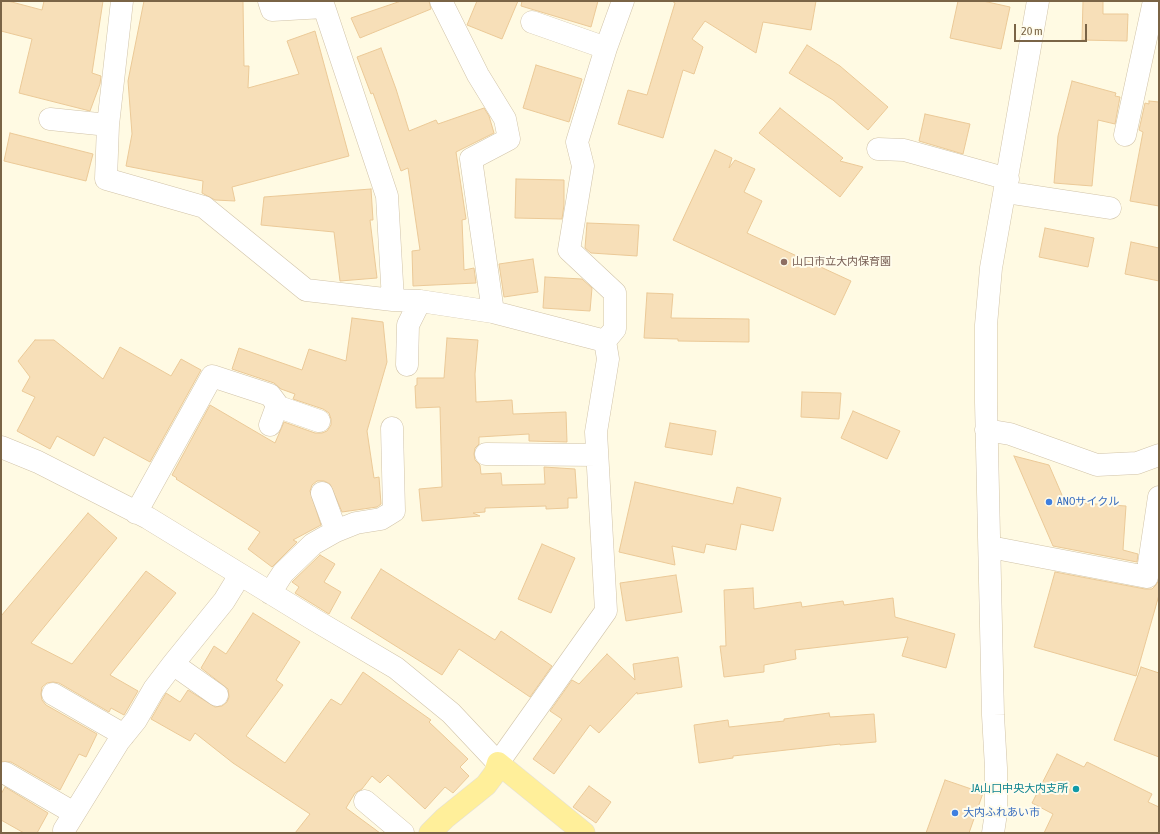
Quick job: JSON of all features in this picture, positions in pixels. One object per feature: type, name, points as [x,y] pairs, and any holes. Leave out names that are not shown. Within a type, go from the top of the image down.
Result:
[{"type":"main road","points":[[430,833],[445,818],[486,785],[494,774],[498,763],[584,833]]},
{"type":"street","points":[[122,1],[108,125],[106,179],[204,207],[306,290],[394,300],[420,301],[493,312],[605,341]]},
{"type":"street","points":[[269,1],[272,10],[324,7],[387,196],[394,300]]},
{"type":"street","points":[[441,1],[478,75],[505,119],[509,139],[471,159],[493,312]]},
{"type":"street","points":[[1,447],[38,462],[136,512],[396,668],[451,713],[498,763],[606,612],[596,432],[608,359],[605,341],[615,329],[615,293],[570,250],[583,166],[577,142],[606,48],[623,1]]},
{"type":"street","points":[[993,833],[996,813],[996,768],[993,715],[986,430],[986,325],[991,268],[1007,185],[1038,1]]},
{"type":"street","points":[[1125,134],[1154,1]]},
{"type":"street","points":[[532,22],[606,48]]},
{"type":"street","points":[[50,119],[108,125]]},
{"type":"street","points":[[878,149],[904,150],[1007,185],[1110,208]]},
{"type":"street","points":[[407,365],[408,325],[420,301]]},
{"type":"street","points":[[136,512],[212,376],[270,395],[274,415],[319,421]]},
{"type":"street","points":[[270,593],[288,568],[313,544],[336,531],[356,523],[381,519],[394,511],[392,428]]},
{"type":"street","points":[[986,430],[1010,434],[1097,465],[1137,462],[1159,455]]},
{"type":"street","points":[[486,454],[597,455]]},
{"type":"street","points":[[322,493],[336,531]]},
{"type":"street","points":[[990,547],[1147,577],[1159,497]]},
{"type":"street","points":[[5,773],[69,821],[172,664],[224,601],[240,575]]},
{"type":"street","points":[[172,664],[217,695]]},
{"type":"street","points":[[53,694],[124,735]]},
{"type":"street","points":[[365,801],[403,833]]},
{"type":"building","points":[[1,1],[8,1],[42,10],[44,1],[103,1],[92,73],[101,76],[100,84],[90,111],[19,93],[32,39],[1,31]]},
{"type":"building","points":[[144,1],[243,1],[244,66],[249,66],[248,88],[299,74],[287,41],[315,31],[349,156],[232,187],[235,201],[215,200],[202,193],[203,181],[126,166],[132,134],[128,81]]},
{"type":"building","points":[[401,1],[429,1],[431,9],[360,38],[351,18]]},
{"type":"building","points":[[477,1],[518,1],[502,39],[467,25]]},
{"type":"building","points":[[522,1],[598,1],[591,27],[521,6]]},
{"type":"building","points":[[672,1],[816,1],[811,30],[763,22],[756,53],[705,21],[692,39],[703,47],[694,74],[683,70],[663,138],[618,124],[628,90],[647,95],[675,3]]},
{"type":"building","points":[[958,1],[983,1],[1010,7],[1001,49],[950,38]]},
{"type":"building","points":[[1083,1],[1103,1],[1103,14],[1128,14],[1127,41],[1082,40]]},
{"type":"building","points":[[807,45],[840,66],[888,107],[868,130],[833,100],[789,73]]},
{"type":"building","points":[[381,48],[409,131],[436,120],[438,124],[484,108],[489,116],[494,133],[456,152],[466,219],[462,220],[464,270],[474,268],[476,283],[413,286],[412,251],[420,250],[408,168],[401,171],[373,93],[371,94],[357,57]]},
{"type":"building","points":[[536,65],[582,79],[569,122],[523,108]]},
{"type":"building","points":[[1072,81],[1116,93],[1115,96],[1120,97],[1115,124],[1098,120],[1092,186],[1054,183],[1058,136]]},
{"type":"building","points":[[1149,101],[1159,102],[1159,206],[1130,201],[1143,132],[1139,130],[1145,103],[1149,104]]},
{"type":"building","points":[[780,108],[843,158],[840,161],[863,167],[840,197],[759,133]]},
{"type":"building","points":[[925,114],[970,124],[963,154],[919,141]]},
{"type":"building","points":[[10,133],[93,154],[86,181],[4,161]]},
{"type":"building","points":[[715,150],[732,158],[729,168],[735,160],[755,169],[744,192],[762,201],[747,233],[851,281],[835,315],[673,240]]},
{"type":"building","points":[[516,179],[564,180],[564,205],[562,219],[515,218]]},
{"type":"building","points":[[371,189],[373,220],[370,220],[377,278],[340,281],[334,232],[261,225],[264,197]]},
{"type":"building","points":[[587,223],[639,225],[637,256],[591,253],[585,248]]},
{"type":"building","points":[[1045,228],[1094,238],[1088,267],[1039,257]]},
{"type":"building","points":[[1131,242],[1159,248],[1159,281],[1125,274]]},
{"type":"building","points":[[533,259],[538,292],[504,297],[499,264]]},
{"type":"building","points":[[545,277],[582,279],[592,288],[590,311],[543,308]]},
{"type":"building","points":[[647,293],[673,294],[671,318],[749,319],[749,342],[678,341],[678,339],[644,338]]},
{"type":"building","points":[[352,318],[383,322],[387,362],[367,431],[374,478],[379,477],[381,504],[377,507],[342,512],[330,484],[324,481],[317,481],[312,485],[310,491],[321,525],[293,540],[297,542],[272,567],[248,549],[260,532],[172,475],[210,405],[275,443],[284,422],[315,433],[327,431],[331,425],[331,419],[329,413],[323,409],[293,399],[295,394],[281,389],[274,383],[232,369],[239,348],[302,370],[309,349],[346,361]]},
{"type":"building","points":[[447,338],[478,340],[475,374],[476,402],[512,400],[513,414],[566,412],[567,442],[529,441],[529,434],[479,437],[479,444],[475,448],[474,454],[475,460],[480,465],[481,474],[501,473],[502,485],[545,484],[544,467],[575,469],[577,498],[568,498],[568,508],[546,509],[546,506],[485,508],[485,512],[473,513],[480,516],[422,521],[419,489],[442,487],[440,407],[416,408],[415,386],[417,385],[417,378],[444,378]]},
{"type":"building","points":[[35,340],[54,340],[103,379],[120,347],[171,376],[181,359],[201,370],[150,462],[104,437],[94,456],[57,436],[50,449],[17,431],[35,397],[22,391],[30,377],[18,361]]},
{"type":"building","points":[[802,392],[841,393],[839,419],[801,417]]},
{"type":"building","points":[[853,411],[900,431],[887,459],[841,438]]},
{"type":"building","points":[[670,423],[716,431],[712,455],[665,447]]},
{"type":"building","points":[[1014,456],[1049,465],[1065,502],[1126,506],[1123,550],[1138,554],[1137,562],[1053,546]]},
{"type":"building","points":[[635,482],[733,504],[737,487],[781,498],[773,531],[741,524],[736,550],[706,544],[704,553],[672,546],[675,565],[619,552]]},
{"type":"building","points":[[88,513],[117,538],[31,643],[72,664],[146,571],[176,593],[110,675],[138,691],[124,715],[111,708],[109,712],[59,683],[47,683],[42,687],[42,700],[46,705],[97,734],[86,757],[79,754],[60,790],[11,762],[1,762],[1,616]]},
{"type":"building","points":[[542,544],[575,558],[551,613],[518,599]]},
{"type":"building","points":[[320,555],[335,564],[324,582],[341,592],[329,614],[295,593],[299,587],[292,582]]},
{"type":"building","points":[[381,569],[495,640],[501,631],[552,666],[530,697],[459,649],[442,675],[351,618]]},
{"type":"building","points":[[1055,572],[1145,589],[1152,589],[1159,580],[1159,595],[1136,676],[1034,647]]},
{"type":"building","points":[[676,575],[682,612],[626,621],[620,583]]},
{"type":"building","points":[[753,588],[754,609],[801,602],[802,607],[843,601],[844,605],[893,598],[895,617],[955,634],[946,668],[902,656],[908,637],[795,650],[796,659],[764,665],[764,672],[724,677],[720,646],[726,646],[724,590]]},
{"type":"building","points":[[253,613],[300,642],[276,680],[283,685],[246,736],[285,763],[331,699],[341,705],[363,672],[431,720],[429,722],[468,759],[460,767],[469,776],[453,793],[445,787],[425,809],[388,775],[380,783],[372,776],[362,789],[355,793],[346,808],[380,833],[295,833],[310,814],[233,763],[195,733],[190,741],[151,719],[166,693],[180,702],[188,690],[215,707],[222,706],[227,702],[229,697],[228,689],[201,668],[214,646],[226,654]]},
{"type":"building","points":[[607,654],[635,680],[633,664],[678,657],[682,687],[637,694],[637,692],[599,733],[590,725],[554,774],[533,759],[562,719],[550,711],[572,680],[579,684]]},
{"type":"building","points":[[1141,667],[1159,673],[1159,757],[1114,740]]},
{"type":"building","points":[[829,713],[830,717],[874,714],[876,742],[840,744],[733,756],[733,758],[699,763],[694,725],[728,720],[729,727],[784,721],[784,719]]},
{"type":"building","name":"JA山口中央大内支所","points":[[1057,754],[1084,767],[1087,762],[1152,794],[1148,802],[1159,807],[1159,833],[1044,833],[1053,814],[1032,803]]},
{"type":"building","name":"大内ふれあい市","points":[[945,780],[983,793],[969,833],[926,833]]},
{"type":"building","points":[[589,786],[611,802],[596,823],[573,807]]},
{"type":"building","points":[[5,787],[48,813],[37,833],[24,833],[1,820],[1,794]]},
{"type":"place","name":"山口市立大内保育園","points":[[784,262]]},
{"type":"place","name":"ANOサイクル","points":[[1049,502]]},
{"type":"place","name":"JA山口中央大内支所","points":[[1076,789]]},
{"type":"place","name":"大内ふれあい市","points":[[955,813]]}]
